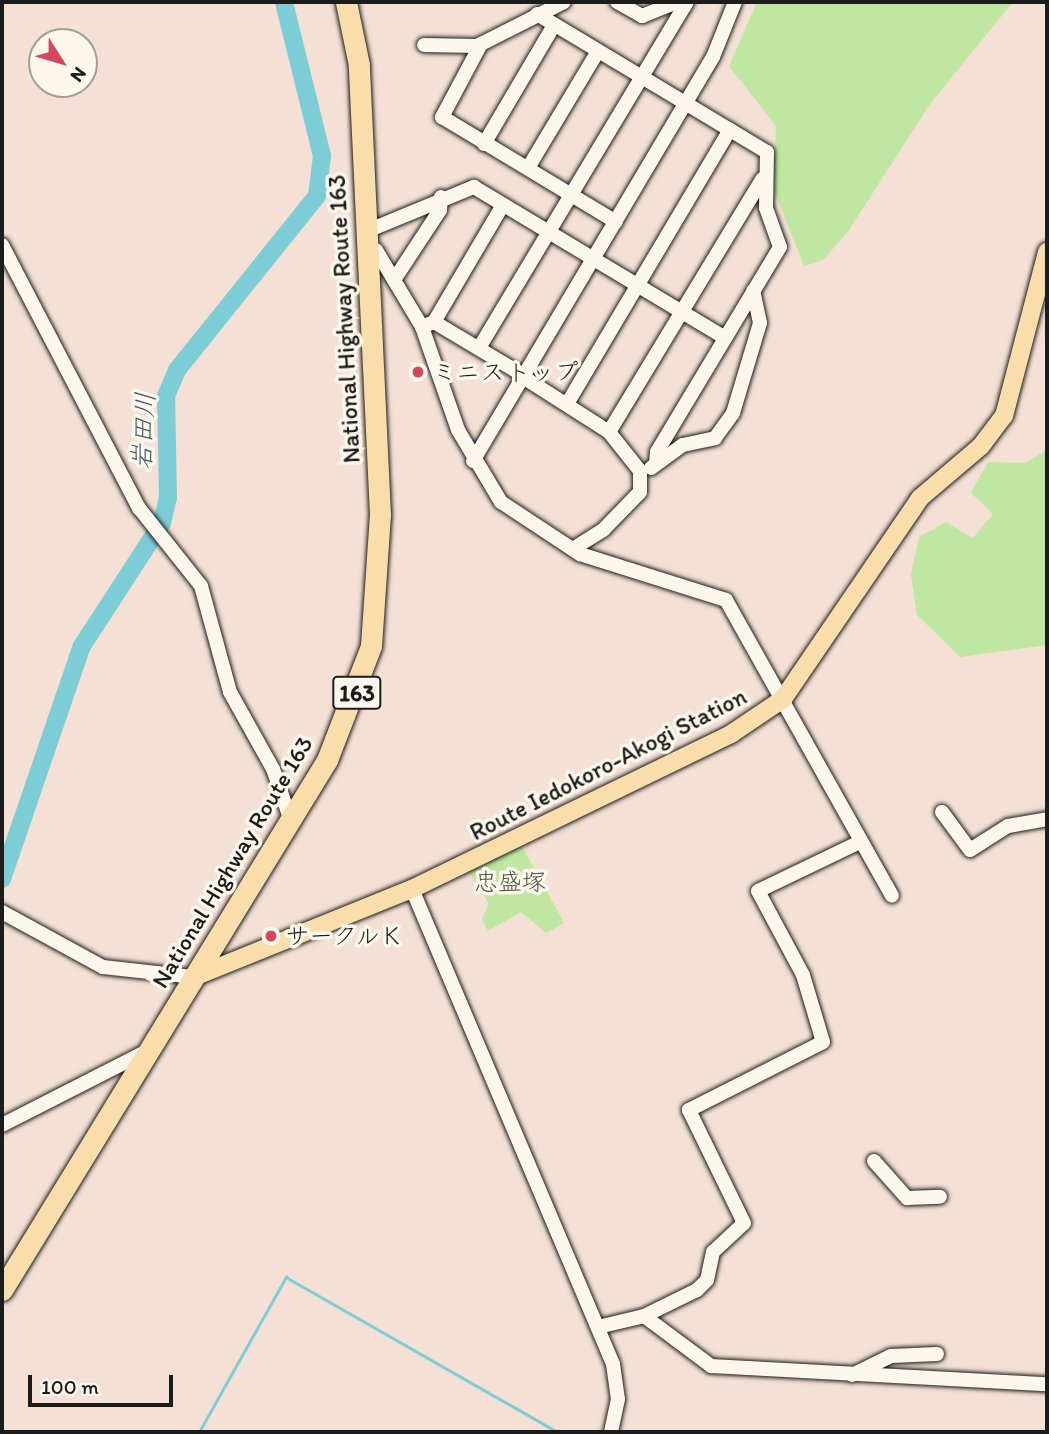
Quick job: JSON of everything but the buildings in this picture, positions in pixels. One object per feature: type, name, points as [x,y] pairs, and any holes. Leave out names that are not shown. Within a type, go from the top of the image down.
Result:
[{"type":"highway","name":"National Highway Route 163","points":[[2,1290],[290,818],[351,707],[376,615],[381,548],[368,240],[359,65],[346,2]]},
{"type":"main road","name":"Route Iedokoro-Akogi Station","points":[[194,977],[412,889],[731,734],[783,699],[920,498],[981,446],[1004,416],[1047,251]]},
{"type":"street","points":[[424,45],[481,44],[564,2]]},
{"type":"street","points":[[479,348],[686,4],[674,3],[642,16],[617,2]]},
{"type":"street","points":[[474,461],[686,104],[727,30],[735,2]]},
{"type":"street","points":[[537,14],[767,152],[762,179],[609,432]]},
{"type":"street","points":[[484,144],[554,24]]},
{"type":"street","points":[[481,44],[442,117],[616,222]]},
{"type":"street","points":[[528,169],[598,51]]},
{"type":"street","points":[[567,404],[730,130]]},
{"type":"street","points":[[656,464],[725,338],[780,247],[762,179]]},
{"type":"street","points":[[725,338],[467,186],[441,197],[368,240],[428,325],[474,461],[501,502],[572,549],[726,600],[892,896]]},
{"type":"street","points":[[394,280],[440,210],[441,197]]},
{"type":"street","points":[[428,325],[503,205]]},
{"type":"street","points":[[2,245],[147,518],[201,586],[230,692],[273,769],[290,818]]},
{"type":"street","points":[[640,471],[656,464],[683,445],[715,438],[733,413],[760,323],[753,291]]},
{"type":"street","points":[[428,325],[479,348],[609,432],[640,471],[640,492],[603,530],[572,549]]},
{"type":"street","points":[[942,811],[970,850],[1008,826],[1047,819]]},
{"type":"street","points":[[598,1327],[644,1316],[704,1284],[713,1252],[744,1223],[691,1105],[823,1042],[803,975],[758,891],[860,842]]},
{"type":"street","points":[[412,889],[598,1327],[615,1375],[611,1432]]},
{"type":"street","points":[[5,914],[103,967],[194,977]]},
{"type":"street","points":[[2,1125],[149,1051]]},
{"type":"street","points":[[874,1161],[907,1198],[940,1197]]},
{"type":"street","points":[[644,1316],[704,1364],[852,1375],[1047,1384]]},
{"type":"street","points":[[852,1375],[891,1356],[937,1354]]},
{"type":"green space","points":[[757,2],[1013,2],[930,104],[847,233],[823,260],[804,266],[773,188],[776,126],[729,66]]},
{"type":"green space","points":[[1047,450],[1047,645],[960,657],[917,615],[911,575],[919,537],[946,522],[973,538],[993,514],[971,493],[988,462],[1025,463]]},
{"type":"green space","name":"忠盛塚","points":[[519,841],[564,923],[546,933],[521,912],[488,931],[482,919],[489,904],[466,867]]},
{"type":"waterway","name":"岩田川","points":[[2,879],[82,646],[162,523],[168,498],[166,396],[177,370],[317,196],[322,156],[284,2]]},
{"type":"waterway","points":[[199,1432],[286,1277],[558,1432]]},
{"type":"place","name":"ミニストップ","points":[[418,372]]},
{"type":"place","name":"サークルＫ","points":[[271,936]]}]
